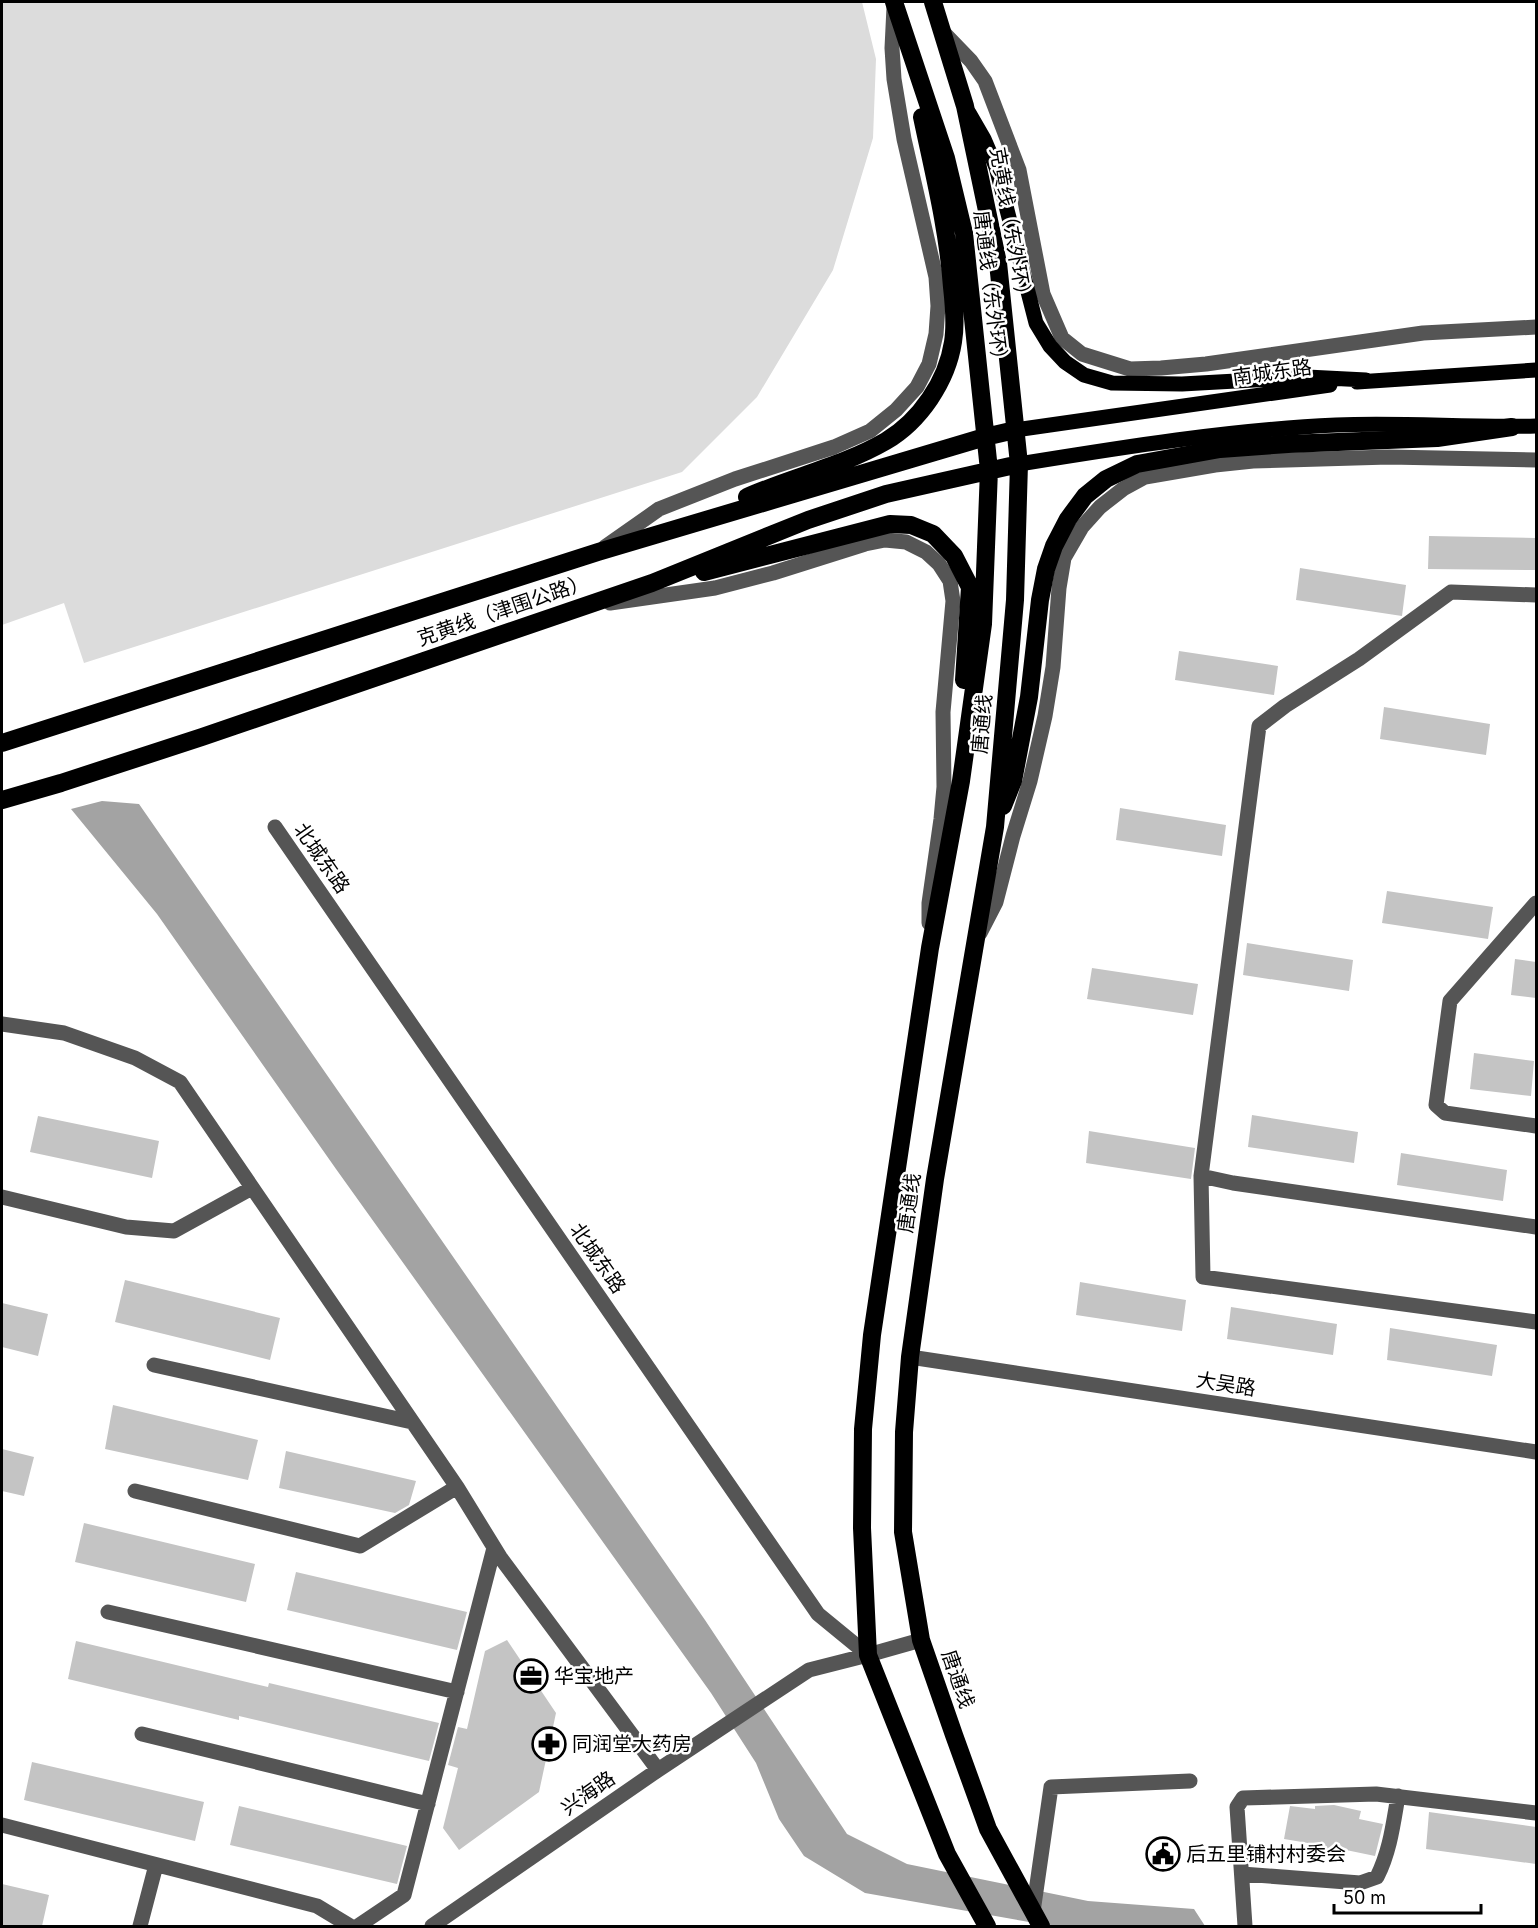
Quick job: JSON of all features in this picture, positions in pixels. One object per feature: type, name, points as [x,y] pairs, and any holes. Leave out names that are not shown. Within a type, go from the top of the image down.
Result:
[{"type":"highway","points":[[674,529],[758,492],[830,466],[887,440],[908,424],[927,403],[943,375],[953,342],[954,311],[950,256],[910,51],[894,2]]},
{"type":"highway","name":"克黄线（东外环）","points":[[933,2],[965,106],[998,263],[1019,464]]},
{"type":"highway","name":"唐通线（东外环）","points":[[910,51],[946,158],[964,233],[989,470]]},
{"type":"highway","points":[[995,827],[1013,781],[1029,697],[1040,600],[1046,569],[1054,546],[1068,519],[1085,496],[1106,479],[1137,464],[1220,449],[1437,438],[1512,427]]},
{"type":"highway","name":"克黄线（津围公路）","points":[[2,743],[598,552],[985,437],[1016,430]]},
{"type":"highway","name":"克黄线（津围公路）","points":[[2,800],[202,737],[652,584],[808,520],[886,494],[1019,464]]},
{"type":"highway","name":"唐通线","points":[[1019,464],[1015,600],[995,827],[935,1179],[910,1357],[904,1432],[903,1532],[921,1640],[988,1829],[1037,1919]]},
{"type":"highway","name":"唐通线","points":[[987,1926],[947,1854],[868,1655],[862,1528],[863,1429],[872,1335],[930,948],[961,780],[983,624],[989,470]]},
{"type":"highway","points":[[652,584],[739,564],[890,524],[911,525],[933,534],[954,556],[970,587],[959,719],[961,780]]},
{"type":"main road","points":[[965,106],[984,139],[996,167],[1036,324],[1050,346],[1065,362],[1084,375],[1112,383],[1182,384],[1307,377],[1366,380]]},
{"type":"main road","name":"南城东路","points":[[1016,430],[1366,380],[1536,370]]},
{"type":"main road","points":[[1019,464],[1203,437],[1294,428],[1422,424],[1536,426]]},
{"type":"street","points":[[598,552],[658,509],[726,482],[834,447],[870,431],[896,410],[916,387],[925,372],[936,334],[938,306],[936,277],[904,139],[894,79],[892,48],[894,2]]},
{"type":"street","points":[[943,31],[985,81],[1019,170],[1043,294],[1062,338],[1082,354],[1130,369],[1161,368],[1206,364],[1423,333],[1536,327]]},
{"type":"street","points":[[974,947],[996,902],[1045,716],[1053,667],[1059,588],[1064,558],[1082,527],[1100,507],[1123,489],[1145,477],[1215,465],[1253,461],[1389,456],[1536,460]]},
{"type":"street","points":[[581,608],[715,588],[885,540],[906,542],[926,552],[939,564],[950,581],[953,601],[943,712],[944,787],[929,903],[930,948]]},
{"type":"street","points":[[1536,595],[1451,592],[1359,659],[1285,706],[1259,726],[1201,1176],[1203,1277],[1536,1322]]},
{"type":"street","name":"北城东路","points":[[275,827],[818,1614],[868,1655]]},
{"type":"street","points":[[1536,903],[1450,1001],[1436,1105],[1445,1113],[1536,1126]]},
{"type":"street","points":[[2,1024],[64,1033],[135,1058],[180,1082],[457,1487],[494,1548],[658,1770]]},
{"type":"street","points":[[1201,1176],[1244,1185],[1536,1227]]},
{"type":"street","points":[[2,1197],[126,1227],[174,1231],[252,1188]]},
{"type":"street","name":"大吴路","points":[[910,1357],[1536,1452]]},
{"type":"street","points":[[154,1365],[412,1422]]},
{"type":"street","points":[[135,1491],[360,1546],[457,1487]]},
{"type":"street","points":[[358,1926],[404,1895],[494,1548]]},
{"type":"street","points":[[108,1612],[457,1692]]},
{"type":"street","points":[[868,1655],[921,1640]]},
{"type":"street","name":"兴海路","points":[[432,1926],[658,1770],[809,1670],[868,1655]]},
{"type":"street","points":[[142,1734],[428,1804]]},
{"type":"street","points":[[1037,1919],[1051,1787],[1190,1781]]},
{"type":"street","points":[[1245,1926],[1237,1807],[1243,1798],[1376,1794],[1536,1813]]},
{"type":"street","points":[[1242,1874],[1360,1883],[1377,1877],[1392,1838],[1398,1796]]},
{"type":"street","points":[[2,1825],[317,1906],[350,1926]]},
{"type":"street","points":[[140,1926],[156,1865]]},
{"type":"shaded area","points":[[2,2],[862,2],[876,59],[873,138],[833,270],[757,397],[682,472],[84,663],[64,603],[2,625]]},
{"type":"shaded area","points":[[102,801],[139,804],[705,1620],[847,1834],[907,1864],[1088,1901],[1194,1909],[1205,1926],[1052,1926],[865,1893],[804,1856],[779,1819],[756,1763],[711,1693],[336,1169],[157,914],[71,809]]},
{"type":"building","points":[[1429,536],[1536,538],[1536,570],[1428,569]]},
{"type":"building","points":[[1300,568],[1406,585],[1402,616],[1296,600]]},
{"type":"building","points":[[1179,651],[1278,666],[1274,695],[1175,680]]},
{"type":"building","points":[[1384,707],[1490,724],[1486,755],[1380,739]]},
{"type":"building","points":[[1120,808],[1226,825],[1222,856],[1116,840]]},
{"type":"building","points":[[1387,891],[1493,907],[1488,939],[1382,923]]},
{"type":"building","points":[[1247,943],[1353,960],[1349,991],[1243,975]]},
{"type":"building","points":[[1515,959],[1536,962],[1536,998],[1511,995]]},
{"type":"building","points":[[1092,968],[1198,984],[1193,1015],[1087,999]]},
{"type":"building","points":[[1474,1053],[1534,1061],[1531,1096],[1470,1089]]},
{"type":"building","points":[[1252,1115],[1358,1132],[1354,1163],[1248,1147]]},
{"type":"building","points":[[38,1116],[159,1141],[152,1178],[30,1152]]},
{"type":"building","points":[[1089,1131],[1195,1148],[1191,1179],[1086,1163]]},
{"type":"building","points":[[1401,1153],[1507,1170],[1503,1201],[1397,1185]]},
{"type":"building","points":[[125,1280],[280,1318],[270,1360],[115,1322]]},
{"type":"building","points":[[1080,1282],[1186,1300],[1182,1331],[1076,1315]]},
{"type":"building","points":[[2,1303],[48,1314],[38,1356],[2,1347]]},
{"type":"building","points":[[1231,1307],[1337,1324],[1333,1355],[1227,1339]]},
{"type":"building","points":[[1390,1328],[1497,1345],[1492,1376],[1387,1360]]},
{"type":"building","points":[[113,1405],[258,1440],[248,1480],[105,1449]]},
{"type":"building","points":[[2,1449],[34,1457],[24,1496],[2,1491]]},
{"type":"building","points":[[286,1451],[416,1481],[409,1505],[395,1513],[279,1488]]},
{"type":"building","points":[[84,1523],[255,1564],[246,1602],[75,1562]]},
{"type":"building","points":[[296,1572],[467,1612],[457,1650],[287,1610]]},
{"type":"building","points":[[507,1640],[556,1713],[539,1792],[459,1850],[443,1828],[458,1768],[448,1765],[458,1727],[467,1729],[485,1651]]},
{"type":"building","points":[[76,1641],[268,1687],[269,1683],[439,1723],[429,1761],[239,1716],[239,1720],[68,1679]]},
{"type":"building","points":[[32,1762],[204,1802],[195,1841],[24,1800]]},
{"type":"building","points":[[1334,1805],[1361,1811],[1359,1819],[1383,1824],[1375,1856],[1346,1850],[1345,1854],[1313,1848],[1314,1844],[1284,1839],[1290,1806],[1315,1809],[1315,1806]]},
{"type":"building","points":[[239,1806],[407,1846],[397,1884],[230,1845]]},
{"type":"building","points":[[1429,1812],[1536,1827],[1536,1864],[1426,1849]]},
{"type":"building","points":[[2,1884],[49,1895],[42,1926],[2,1926]]},
{"type":"place","name":"华宝地产","points":[[531,1676]]},
{"type":"place","name":"同润堂大药房","points":[[549,1744]]},
{"type":"place","name":"后五里铺村村委会","points":[[1163,1854]]}]
